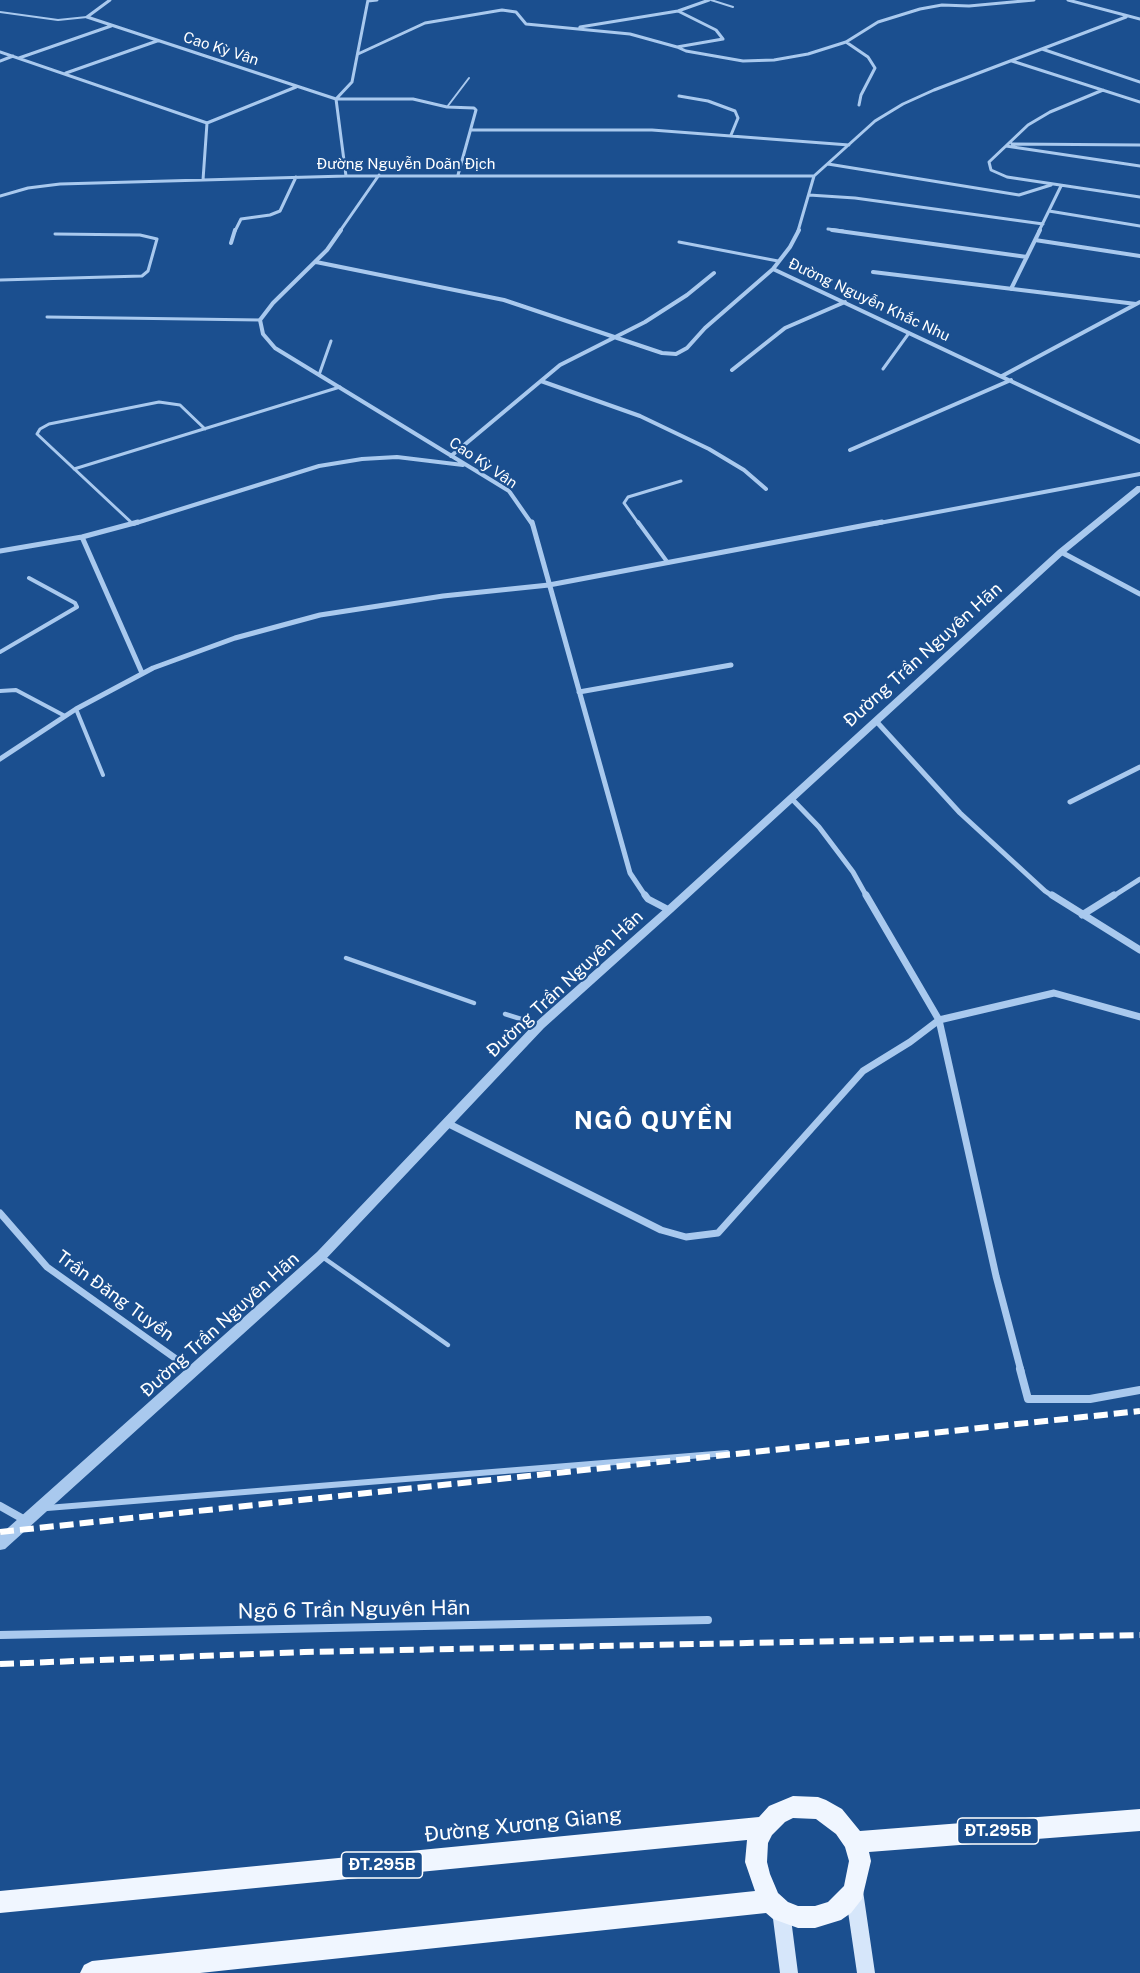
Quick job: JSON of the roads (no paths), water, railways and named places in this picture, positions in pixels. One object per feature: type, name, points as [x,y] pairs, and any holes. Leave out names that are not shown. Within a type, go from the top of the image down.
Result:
[{"type":"main road","points":[[789,1973],[776,1906],[759,1874],[756,1862],[757,1843],[764,1827],[777,1814],[793,1807],[818,1808],[834,1817],[844,1826],[855,1842],[860,1861],[854,1891],[866,1973]]},
{"type":"main road","name":"ĐT.295B","points":[[855,1842],[1140,1820]]},
{"type":"main road","name":"Đường Xương Giang","points":[[0,1902],[764,1827]]},
{"type":"main road","points":[[92,1973],[776,1906],[798,1917],[815,1917],[833,1912],[843,1905],[854,1891]]},
{"type":"street","points":[[87,17],[110,0]]},
{"type":"street","points":[[346,176],[336,99],[351,82],[368,0],[377,0]]},
{"type":"street","points":[[570,29],[678,11],[710,0]]},
{"type":"street","points":[[358,54],[425,23],[502,9],[516,12],[526,24],[630,34],[686,51],[743,61],[774,60],[808,54],[846,42],[878,22],[920,9],[942,5],[969,6],[1034,0]]},
{"type":"street","points":[[1068,0],[1140,19]]},
{"type":"street","points":[[677,47],[723,39],[716,30],[678,11]]},
{"type":"street","name":"Cao Kỳ Vân","points":[[87,17],[336,99],[413,99],[447,107],[467,107],[476,110],[471,130]]},
{"type":"street","points":[[814,176],[875,121],[903,104],[1126,17]]},
{"type":"street","points":[[19,58],[112,26]]},
{"type":"street","points":[[65,73],[157,41]]},
{"type":"street","points":[[846,42],[868,57],[874,68],[861,95],[859,105]]},
{"type":"street","points":[[1042,49],[1140,82]]},
{"type":"street","points":[[0,52],[207,123],[297,87]]},
{"type":"street","points":[[0,61],[13,56]]},
{"type":"street","points":[[1011,61],[1140,102]]},
{"type":"street","points":[[1131,79],[1140,75]]},
{"type":"street","points":[[1103,90],[1050,112],[1028,125],[989,162],[991,170],[1007,177],[1140,197]]},
{"type":"street","points":[[679,96],[708,101],[735,111],[738,118],[731,135]]},
{"type":"street","points":[[203,180],[207,123]]},
{"type":"street","points":[[458,175],[471,130],[652,130],[849,145]]},
{"type":"street","points":[[1007,145],[1140,145]]},
{"type":"street","points":[[1007,145],[1140,166]]},
{"type":"street","points":[[828,164],[1019,195],[1053,185]]},
{"type":"street","points":[[260,320],[273,303],[315,262],[345,227],[379,175]]},
{"type":"street","name":"Đường Nguyễn Doãn Địch","points":[[0,196],[28,188],[60,184],[296,177],[379,175],[814,176]]},
{"type":"street","name":"Đường Nguyễn Khắc Nhu","points":[[814,176],[799,230],[773,269],[1140,442]]},
{"type":"street","points":[[231,243],[237,223],[241,219],[270,215],[280,211],[296,177]]},
{"type":"street","points":[[1011,289],[1061,186]]},
{"type":"street","points":[[808,195],[855,198],[1042,225]]},
{"type":"street","points":[[1049,211],[1140,226]]},
{"type":"street","points":[[828,229],[1027,256]]},
{"type":"street","points":[[1035,240],[1140,256]]},
{"type":"street","points":[[315,262],[504,300],[540,310],[615,338],[676,354],[687,348],[705,328],[773,269]]},
{"type":"street","points":[[873,272],[1138,303]]},
{"type":"street","points":[[451,456],[560,365],[668,308],[714,273]]},
{"type":"street","points":[[732,370],[785,328],[845,302]]},
{"type":"street","points":[[1002,376],[1138,303]]},
{"type":"street","name":"Cao Kỳ Vân","points":[[260,320],[263,334],[276,348],[509,491],[531,519],[630,873],[648,899],[669,910]]},
{"type":"street","points":[[850,450],[1011,380]]},
{"type":"street","points":[[541,381],[640,416],[710,449],[744,470],[766,489]]},
{"type":"street","points":[[0,550],[82,537],[133,524],[319,466],[362,459],[397,458],[466,465]]},
{"type":"street","points":[[0,759],[76,709],[142,673],[235,638],[320,615],[443,596],[549,585],[1140,474]]},
{"type":"street","name":"Đường Trần Nguyên Hãn","points":[[0,1544],[321,1256],[540,1025],[1061,552],[1140,488]]},
{"type":"street","points":[[82,537],[142,673]]},
{"type":"street","points":[[1061,552],[1140,594]]},
{"type":"street","points":[[579,692],[731,664]]},
{"type":"street","points":[[876,721],[953,805],[1045,891],[1140,950]]},
{"type":"street","points":[[1070,802],[1140,767]]},
{"type":"street","points":[[791,798],[819,827],[853,872],[939,1020],[996,1276],[1028,1399],[1090,1399],[1140,1390]]},
{"type":"street","points":[[1082,915],[1140,879]]},
{"type":"street","points":[[447,1122],[661,1230],[686,1237],[718,1233],[863,1071],[910,1042],[939,1020],[1054,993],[1140,1017]]},
{"type":"street","name":"Trần Đăng Tuyển","points":[[0,1213],[47,1266],[194,1371]]},
{"type":"street","points":[[0,1506],[25,1520]]},
{"type":"street","name":"Ngõ 6 Trần Nguyên Hãn","points":[[0,1635],[708,1620]]},
{"type":"lane","points":[[710,0],[733,7]]},
{"type":"lane","points":[[0,12],[58,20],[87,17]]},
{"type":"lane","points":[[447,107],[469,78]]},
{"type":"lane","points":[[0,280],[142,276],[148,271],[157,239],[140,235],[55,234]]},
{"type":"lane","points":[[679,242],[778,261]]},
{"type":"lane","points":[[47,317],[260,320]]},
{"type":"lane","points":[[883,369],[909,333]]},
{"type":"lane","points":[[320,375],[331,341]]},
{"type":"lane","points":[[74,470],[340,387]]},
{"type":"lane","points":[[133,524],[37,434],[40,429],[49,424],[159,402],[170,402],[180,405],[205,429]]},
{"type":"lane","points":[[668,563],[624,503],[628,497],[681,481]]},
{"type":"lane","points":[[0,652],[77,607],[75,603],[29,578]]},
{"type":"lane","points":[[0,691],[16,690],[65,716]]},
{"type":"lane","points":[[76,709],[103,775]]},
{"type":"lane","points":[[346,958],[474,1003]]},
{"type":"lane","points":[[505,1014],[540,1025]]},
{"type":"lane","points":[[321,1256],[448,1345]]},
{"type":"lane","points":[[39,1508],[727,1453]]},
{"type":"railway","points":[[0,1532],[1140,1411]]},
{"type":"railway","points":[[0,1664],[304,1652],[1140,1635]]},
{"type":"district","name":"NGÔ QUYỀN","points":[[654,1122]]}]
